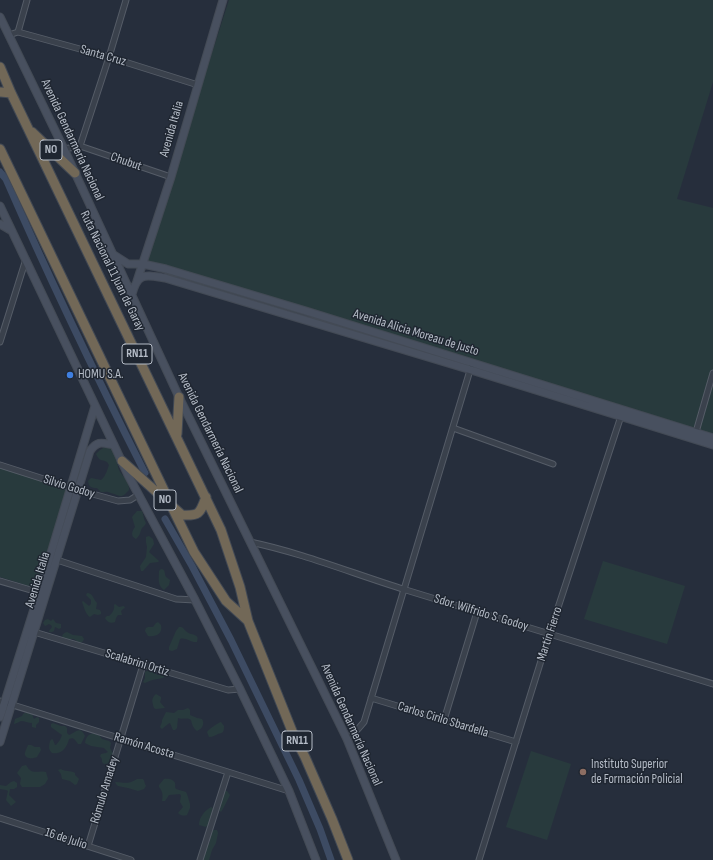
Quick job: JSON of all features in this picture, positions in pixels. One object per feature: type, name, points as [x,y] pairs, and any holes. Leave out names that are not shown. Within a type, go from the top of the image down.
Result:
[{"type":"highway","name":"Ruta Nacional 11 Juan de Garay","points":[[0,67],[11,93],[221,530],[240,587],[248,621],[294,736],[305,757],[348,860]]},
{"type":"highway","points":[[0,92],[11,93]]},
{"type":"highway","name":"NO","points":[[28,128],[74,172]]},
{"type":"highway","name":"Ruta Nacional 11 Juan de Garay","points":[[0,149],[194,552],[226,601],[248,621]]},
{"type":"highway","points":[[177,436],[179,397]]},
{"type":"highway","name":"NO","points":[[122,462],[182,515],[191,516],[197,514],[201,510],[206,498]]},
{"type":"main road","name":"Avenida Italia","points":[[132,294],[171,177],[223,0]]},
{"type":"main road","name":"Avenida Gendarmería Nacional","points":[[0,17],[64,149],[179,397],[347,739],[396,860]]},
{"type":"main road","points":[[0,206],[128,476],[195,600],[240,689],[289,791],[316,860]]},
{"type":"main road","points":[[0,224],[12,231]]},
{"type":"main road","name":"Avenida Alicia Moreau de Justo","points":[[112,254],[128,264],[143,264],[166,269],[472,367],[622,413],[713,445]]},
{"type":"main road","name":"Avenida Alicia Moreau de Justo","points":[[137,281],[146,275],[165,278],[472,367]]},
{"type":"main road","name":"Avenida Italia","points":[[0,742],[5,703],[34,632],[43,594],[57,560],[95,406]]},
{"type":"main road","name":"Avenida Alicia Moreau de Justo","points":[[622,413],[696,432],[713,438]]},
{"type":"main road","name":"Avenida Italia","points":[[0,717],[43,594],[75,489],[90,451],[95,445],[100,443],[114,445]]},
{"type":"street","points":[[9,35],[18,32],[27,0]]},
{"type":"street","points":[[64,149],[80,146],[126,0]]},
{"type":"street","name":"Santa Cruz","points":[[18,32],[109,57],[198,85]]},
{"type":"street","name":"Chubut","points":[[80,146],[171,177]]},
{"type":"street","points":[[0,342],[26,259]]},
{"type":"street","points":[[347,739],[358,730],[364,722],[472,367]]},
{"type":"street","points":[[696,432],[713,373]]},
{"type":"street","name":"Martín Fierro","points":[[479,860],[549,635],[622,413]]},
{"type":"street","points":[[453,428],[553,464]]},
{"type":"street","name":"Silvio Godoy","points":[[0,465],[118,501],[130,500],[138,495]]},
{"type":"street","name":"Sdor. Wilfrido S. Godoy","points":[[250,542],[276,547],[549,635],[713,684]]},
{"type":"street","points":[[57,560],[176,599],[195,600]]},
{"type":"street","points":[[0,581],[43,594]]},
{"type":"street","points":[[444,720],[477,612]]},
{"type":"street","name":"Scalabrini Ortiz","points":[[34,632],[228,690],[240,689]]},
{"type":"street","name":"Rómulo Amadey","points":[[88,846],[143,665]]},
{"type":"street","name":"Carlos Cirilo Sbardella","points":[[371,698],[516,742]]},
{"type":"street","name":"Ramón Acosta","points":[[5,703],[289,791]]},
{"type":"street","points":[[200,860],[228,772]]},
{"type":"street","name":"16 de Julio","points":[[0,818],[131,860]]},
{"type":"shaded area","points":[[229,0],[713,0],[713,82],[677,199],[713,208],[713,437],[145,262]]},
{"type":"shaded area","points":[[105,447],[112,449],[116,455],[119,470],[129,486],[129,490],[122,496],[108,492],[101,492],[97,488],[89,485],[88,481],[91,478],[101,480],[106,473],[109,465],[107,462],[97,457],[96,454]]},
{"type":"shaded area","points":[[0,468],[68,489],[38,589],[0,577]]},
{"type":"shaded area","points":[[137,511],[142,511],[146,523],[136,539],[132,535],[135,527],[132,517]]},
{"type":"shaded area","points":[[149,536],[153,539],[154,544],[149,552],[159,561],[150,563],[143,571],[141,571],[140,566],[146,557],[146,537]]},
{"type":"shaded area","points":[[603,561],[685,586],[667,644],[584,619]]},
{"type":"shaded area","points":[[161,569],[164,570],[166,577],[170,580],[169,585],[164,590],[160,586],[159,581],[159,571]]},
{"type":"shaded area","points":[[87,593],[93,596],[97,603],[96,609],[100,610],[101,614],[94,614],[90,617],[87,615],[82,602],[83,601],[89,606],[91,604],[91,600],[86,595]]},
{"type":"shaded area","points":[[115,604],[119,607],[124,606],[125,608],[121,611],[122,615],[118,615],[115,622],[111,623],[105,618],[112,613]]},
{"type":"shaded area","points":[[48,619],[51,621],[53,619],[56,623],[61,624],[61,628],[59,629],[55,627],[54,631],[49,632],[52,627],[51,625],[49,624],[45,626],[43,623]]},
{"type":"shaded area","points":[[158,622],[161,625],[160,633],[154,636],[148,636],[145,631],[146,628],[153,627]]},
{"type":"shaded area","points":[[179,627],[196,636],[198,639],[197,642],[180,639],[177,649],[172,651],[169,650],[169,647]]},
{"type":"shaded area","points":[[67,632],[73,635],[82,636],[84,640],[79,643],[74,639],[71,639],[70,641],[62,638],[63,634]]},
{"type":"shaded area","points":[[149,670],[165,677],[145,683],[143,682],[145,672]]},
{"type":"shaded area","points":[[156,694],[161,697],[160,702],[165,708],[154,708],[152,700]]},
{"type":"shaded area","points":[[188,708],[190,710],[190,715],[202,719],[202,728],[197,731],[191,720],[178,718],[177,728],[175,730],[173,730],[170,723],[162,729],[160,727],[166,712],[174,713],[178,710]]},
{"type":"shaded area","points":[[28,711],[32,713],[34,719],[37,717],[39,718],[36,728],[32,727],[32,723],[24,721],[14,724],[15,719]]},
{"type":"shaded area","points":[[221,722],[224,726],[223,732],[209,737],[207,732]]},
{"type":"shaded area","points":[[53,723],[65,726],[69,735],[79,730],[81,731],[85,736],[81,744],[78,744],[71,738],[69,739],[64,750],[59,753],[52,753],[49,749],[50,741],[52,739],[56,745],[62,735],[51,727],[51,724]]},
{"type":"shaded area","points":[[94,733],[111,743],[110,748],[114,755],[112,760],[108,763],[104,764],[100,756],[101,754],[108,752],[104,748],[91,746],[85,743],[88,736]]},
{"type":"shaded area","points":[[28,745],[40,747],[41,750],[37,757],[26,757],[25,753]]},
{"type":"shaded area","points":[[531,751],[571,764],[547,840],[506,827]]},
{"type":"shaded area","points":[[26,765],[32,771],[46,772],[48,779],[45,784],[40,787],[22,787],[20,784],[21,778],[17,773],[22,766]]},
{"type":"shaded area","points":[[61,769],[75,773],[79,779],[77,784],[75,785],[70,781],[62,779],[58,770]]},
{"type":"shaded area","points":[[137,779],[144,780],[146,786],[144,789],[138,791],[118,786],[115,782],[127,783]]},
{"type":"shaded area","points":[[164,779],[174,781],[176,789],[186,792],[190,804],[187,815],[182,816],[178,813],[183,807],[180,802],[180,794],[169,795],[165,801],[162,801],[163,797],[159,785]]},
{"type":"shaded area","points":[[14,781],[17,783],[17,787],[10,789],[9,795],[16,802],[11,806],[6,800],[8,791],[0,789],[0,785],[6,786]]},
{"type":"shaded area","points":[[227,791],[230,795],[221,812],[219,810],[223,792]]},
{"type":"shaded area","points":[[211,807],[213,808],[213,821],[206,827],[199,825],[202,815]]},
{"type":"shaded area","points":[[217,830],[218,833],[216,843],[209,860],[203,860],[207,845],[210,842],[210,831]]},
{"type":"waterway","points":[[0,172],[6,179],[73,327],[145,473]]},
{"type":"waterway","points":[[165,519],[231,640],[299,780],[320,829],[331,860]]},
{"type":"place","name":"HOMU S.A.","points":[[70,375]]},
{"type":"place","name":"Instituto Superior de Formación Policial","points":[[583,772]]}]
